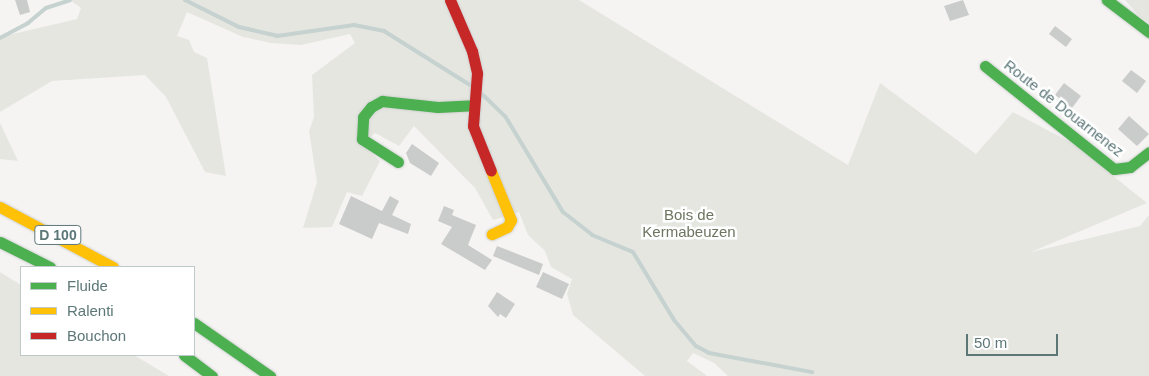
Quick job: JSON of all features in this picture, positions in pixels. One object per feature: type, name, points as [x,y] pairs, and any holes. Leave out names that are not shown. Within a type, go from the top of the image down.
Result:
[{"type":"main road","points":[[450,0],[472,51],[476,89],[473,105],[475,134],[511,220],[507,227],[492,234]]},
{"type":"main road","points":[[1107,0],[1149,32]]},
{"type":"main road","name":"Route de Douarnenez","points":[[986,66],[1114,169],[1130,167],[1149,152]]},
{"type":"main road","points":[[398,162],[369,147],[362,139],[362,117],[371,106],[382,101],[438,107],[473,105]]},
{"type":"main road","name":"D 100","points":[[0,207],[111,266]]},
{"type":"main road","name":"D 100","points":[[0,242],[48,266]]},
{"type":"main road","points":[[195,324],[270,376]]},
{"type":"main road","points":[[185,356],[212,376]]},
{"type":"green space","name":"Bois de Kermabeuzen","points":[[70,0],[579,0],[848,165],[880,83],[976,154],[1013,112],[1072,143],[1147,203],[1031,252],[1140,226],[1149,215],[1149,376],[728,376],[714,363],[693,353],[687,361],[707,376],[645,376],[573,315],[567,294],[572,279],[551,267],[545,251],[528,235],[519,212],[493,220],[475,188],[414,126],[399,146],[375,133],[362,144],[380,161],[362,196],[347,192],[332,227],[303,228],[317,182],[309,131],[314,117],[312,75],[355,43],[350,34],[301,45],[271,43],[243,37],[187,12],[177,36],[189,40],[194,52],[207,58],[226,176],[205,172],[166,97],[145,75],[52,81],[0,112],[0,37],[77,19],[81,8]]},
{"type":"green space","points":[[1125,0],[1149,0],[1149,23],[1137,14]]},
{"type":"green space","points":[[0,123],[18,161],[0,159]]},
{"type":"green space","points":[[0,272],[20,284],[20,356],[136,356],[169,376],[0,376]]},
{"type":"building","points":[[15,0],[27,0],[30,12],[20,15]]},
{"type":"building","points":[[963,0],[969,15],[950,21],[944,6]]},
{"type":"building","points":[[1055,26],[1072,39],[1066,47],[1049,34]]},
{"type":"building","points":[[1131,70],[1146,81],[1137,93],[1122,81]]},
{"type":"building","points":[[1064,83],[1081,96],[1072,108],[1055,95]]},
{"type":"building","points":[[1129,116],[1149,134],[1137,146],[1118,129]]},
{"type":"building","points":[[412,144],[439,163],[431,176],[410,163],[406,153]]},
{"type":"building","points":[[351,196],[382,211],[390,196],[399,201],[392,215],[411,224],[408,234],[379,223],[372,239],[339,224]]},
{"type":"building","points":[[444,206],[454,210],[452,215],[476,225],[468,245],[492,260],[485,270],[441,244],[452,227],[438,221]]},
{"type":"building","points":[[497,246],[543,264],[539,275],[493,256]]},
{"type":"building","points":[[543,272],[569,284],[562,299],[536,287]]},
{"type":"building","points":[[497,292],[515,304],[506,318],[500,314],[498,317],[488,306]]},
{"type":"waterway","points":[[0,38],[28,23],[46,8],[70,0]]},
{"type":"waterway","points":[[185,0],[239,27],[277,36],[354,25],[384,31],[470,85]]},
{"type":"waterway","points":[[483,95],[505,116],[563,212],[592,235],[633,252],[674,320],[696,346],[709,353],[812,372]]},
{"type":"traffic: fast","points":[[1107,0],[1149,32]]},
{"type":"traffic: fast","points":[[985,66],[1114,169],[1130,167],[1149,152]]},
{"type":"traffic: fast","points":[[398,162],[362,139],[363,117],[371,107],[382,101],[438,107],[473,105]]},
{"type":"traffic: fast","points":[[0,242],[48,266]]},
{"type":"traffic: fast","points":[[195,324],[270,376]]},
{"type":"traffic: fast","points":[[185,356],[212,376]]},
{"type":"traffic: slow","points":[[491,171],[511,220],[507,227],[492,234]]},
{"type":"traffic: slow","points":[[0,207],[111,266]]},
{"type":"traffic: jam","points":[[450,0],[472,51],[477,73],[473,126],[491,171]]}]
